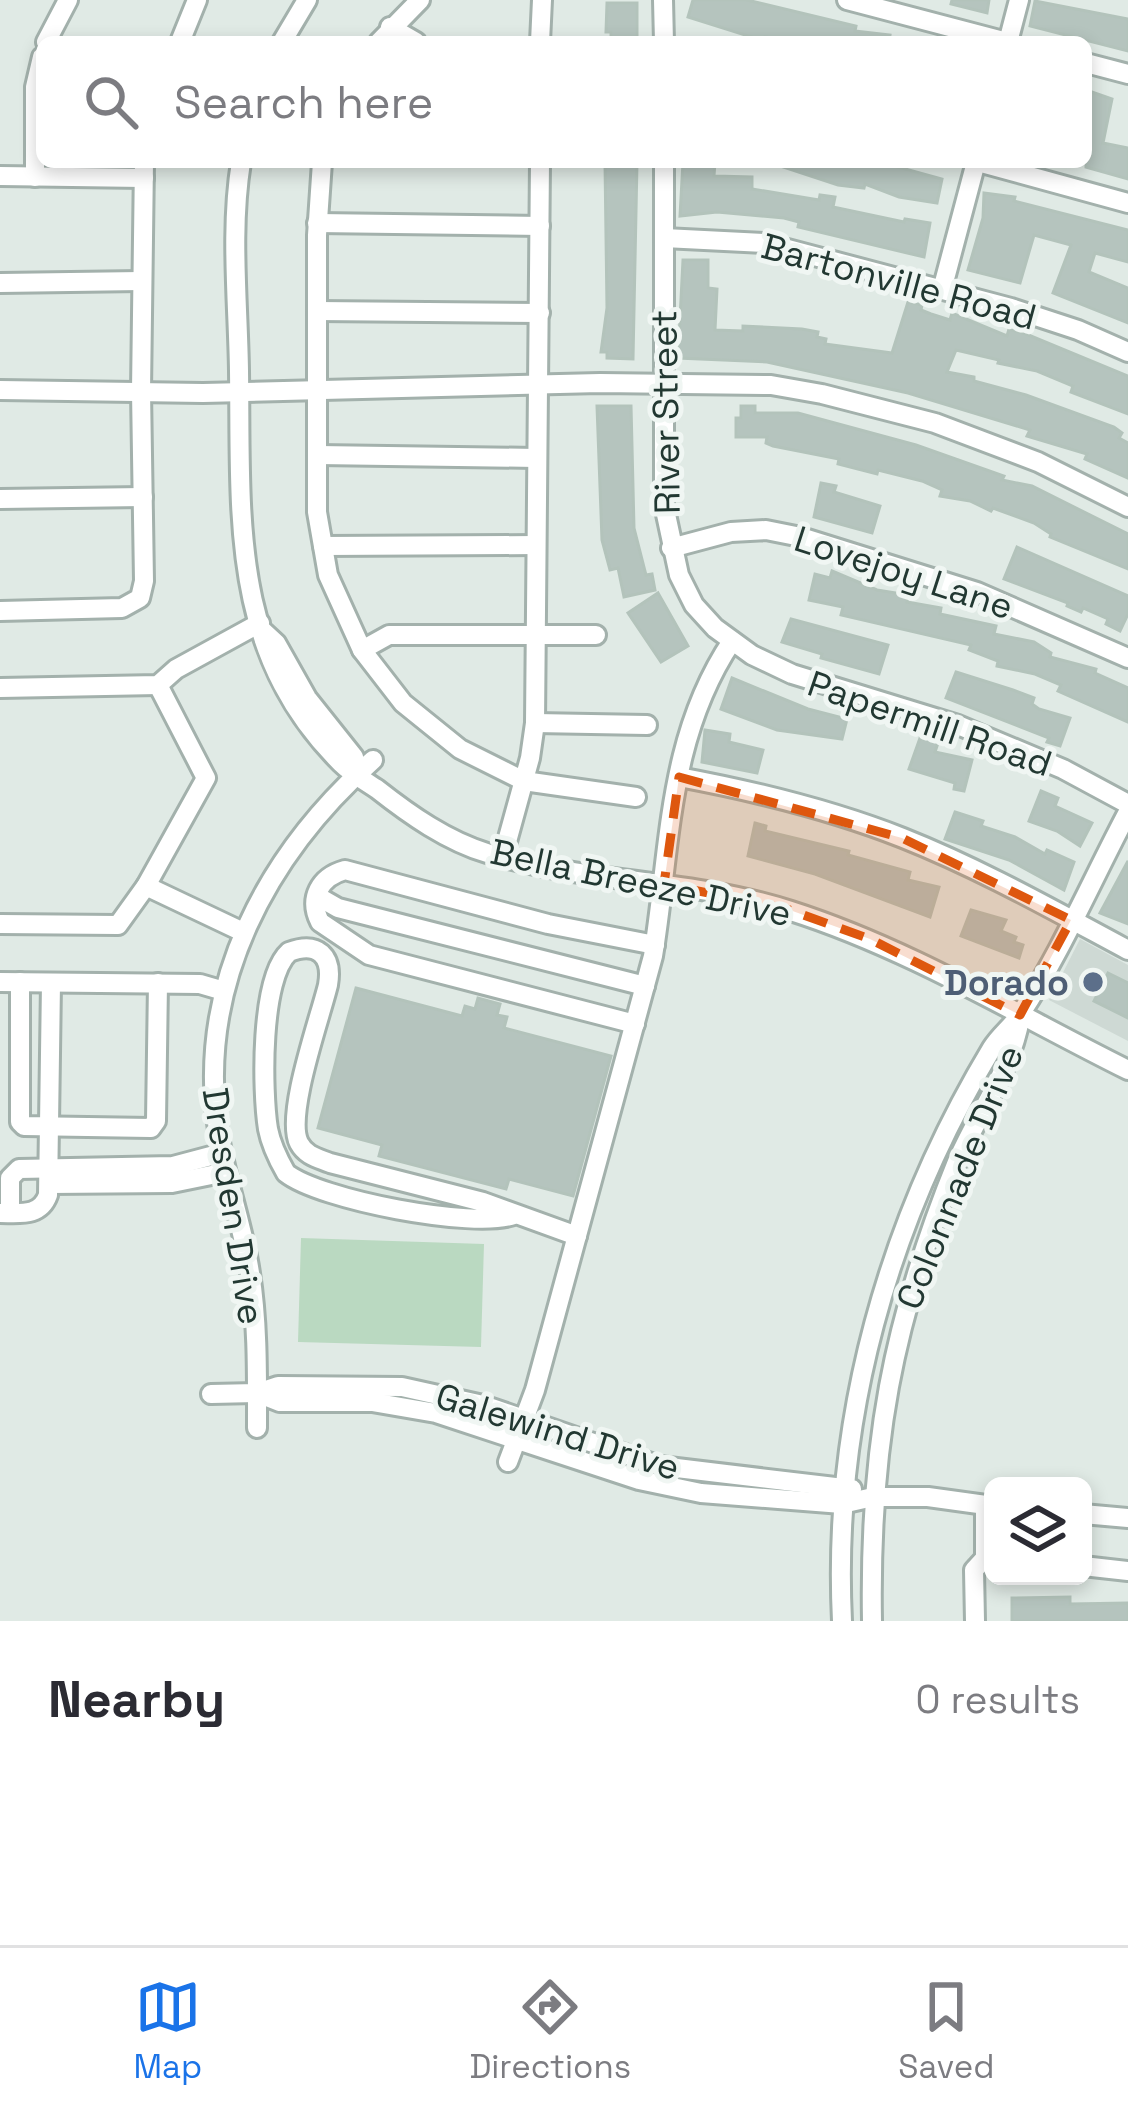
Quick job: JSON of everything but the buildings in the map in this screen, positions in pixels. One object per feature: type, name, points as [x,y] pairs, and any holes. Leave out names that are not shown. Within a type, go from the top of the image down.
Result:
[{"type":"street","points":[[49,36],[68,0]]},
{"type":"street","points":[[182,36],[197,0]]},
{"type":"street","points":[[384,34],[420,0]]},
{"type":"street","points":[[540,36],[542,0]]},
{"type":"street","points":[[664,0],[664,36]]},
{"type":"street","points":[[847,0],[985,36]]},
{"type":"street","points":[[1010,36],[1019,0]]},
{"type":"street","points":[[284,36],[298,3]]},
{"type":"street","points":[[1092,65],[1128,74]]},
{"type":"street","points":[[35,177],[36,83]]},
{"type":"street","name":"Bella Breeze Drive","points":[[240,168],[236,220],[240,530],[247,575],[262,627],[307,698],[354,757],[357,774],[435,830],[503,856],[787,909],[870,939],[1128,1070]]},
{"type":"street","points":[[322,168],[317,223],[317,512],[328,575],[362,650],[403,703],[460,749],[524,781],[636,797]]},
{"type":"street","points":[[503,856],[535,723],[540,168]]},
{"type":"street","name":"River Street","points":[[664,168],[664,505],[671,548],[694,605],[732,641]]},
{"type":"street","points":[[942,290],[975,168]]},
{"type":"street","points":[[1000,168],[1128,202]]},
{"type":"street","points":[[0,176],[144,170],[144,581],[140,598],[122,608],[0,611]]},
{"type":"street","points":[[317,223],[540,226]]},
{"type":"street","name":"Bartonville Road","points":[[664,238],[765,243],[1078,330],[1128,352]]},
{"type":"street","points":[[0,283],[141,281]]},
{"type":"street","points":[[317,311],[540,313]]},
{"type":"street","points":[[0,390],[771,385],[935,423],[1038,462],[1128,507]]},
{"type":"street","points":[[318,455],[536,458]]},
{"type":"street","points":[[0,499],[143,497]]},
{"type":"street","name":"Lovejoy Lane","points":[[671,548],[731,532],[766,530],[801,537],[977,592],[1128,658]]},
{"type":"street","points":[[323,546],[536,545]]},
{"type":"street","points":[[0,688],[158,685],[176,669],[262,627]]},
{"type":"street","points":[[362,650],[389,635],[596,635]]},
{"type":"street","points":[[508,1462],[577,1236],[645,986],[664,884],[663,856],[692,715],[732,641]]},
{"type":"street","name":"Papermill Road","points":[[732,641],[792,674],[958,725],[1063,769],[1128,808]]},
{"type":"street","points":[[0,924],[118,925],[146,886],[206,778],[158,685]]},
{"type":"street","points":[[535,723],[647,724]]},
{"type":"street","name":"Dresden Drive","points":[[257,1428],[250,1273],[224,1162],[214,1074],[224,991],[243,932],[274,872],[373,760]]},
{"type":"street","points":[[679,778],[793,803],[902,838],[1128,950]]},
{"type":"street","points":[[1021,1015],[1128,808]]},
{"type":"street","points":[[634,1024],[369,955],[320,922],[317,896],[326,877],[345,870],[548,924],[655,945]]},
{"type":"street","points":[[146,886],[243,932]]},
{"type":"street","points":[[317,896],[338,908],[645,986]]},
{"type":"street","points":[[514,1215],[486,1220],[408,1211],[313,1186],[286,1173],[268,1132],[265,1053],[276,974],[289,952],[310,947],[326,955],[329,962],[328,985],[295,1118],[298,1141],[305,1151],[330,1163],[483,1202],[577,1236]]},
{"type":"street","points":[[158,983],[156,1121],[151,1128],[24,1126],[10,982],[158,983],[200,984],[224,991]]},
{"type":"street","points":[[50,982],[49,1176],[42,1208],[5,1213],[14,1173],[28,1166],[49,1176],[224,1162]]},
{"type":"street","name":"Colonnade Drive","points":[[842,1621],[843,1495],[868,1339],[939,1151],[994,1046],[1021,1015]]},
{"type":"street","name":"Colonnade Drive","points":[[872,1621],[873,1498],[885,1394],[904,1311],[958,1161],[1014,1053],[1021,1015]]},
{"type":"street","name":"Galewind Drive","points":[[211,1394],[257,1393],[278,1385],[402,1387],[442,1393],[521,1427],[660,1466],[873,1498]]},
{"type":"street","points":[[873,1498],[928,1497],[984,1504]]},
{"type":"street","points":[[1092,1515],[1128,1518]]},
{"type":"street","points":[[975,1621],[974,1570],[984,1562]]},
{"type":"street","points":[[1092,1567],[1128,1571]]},
{"type":"highlighted area","points":[[679,777],[902,838],[1071,920],[1020,1015],[870,939],[787,909],[664,884]]},
{"type":"shaded area","name":"Dorado","points":[[1080,939],[1128,965],[1128,1041],[1049,1000]]},
{"type":"green space","points":[[301,1238],[484,1244],[481,1347],[298,1342]]},
{"type":"place","name":"Dorado","points":[[1093,982]]}]
